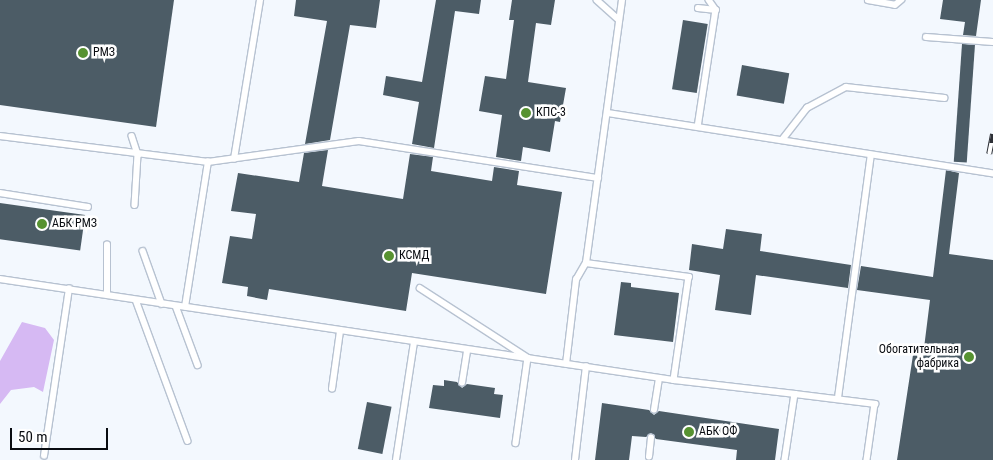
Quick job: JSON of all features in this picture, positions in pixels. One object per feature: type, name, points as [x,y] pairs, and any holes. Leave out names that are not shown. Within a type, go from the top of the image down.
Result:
[{"type":"lane","points":[[234,159],[260,0]]},
{"type":"lane","points":[[598,0],[618,19]]},
{"type":"lane","points":[[566,364],[576,280],[586,263],[622,0]]},
{"type":"lane","points":[[698,127],[716,10],[709,0]]},
{"type":"lane","points":[[868,0],[895,5],[901,0]]},
{"type":"lane","points":[[698,8],[716,10]]},
{"type":"lane","points":[[926,37],[993,42]]},
{"type":"lane","points":[[782,140],[807,108],[846,87],[944,98]]},
{"type":"lane","points":[[608,113],[993,173]]},
{"type":"lane","points":[[0,136],[138,155],[208,162],[359,141],[598,178]]},
{"type":"lane","points":[[132,136],[138,155],[135,205]]},
{"type":"lane","points":[[838,398],[871,155]]},
{"type":"lane","points":[[185,307],[208,162]]},
{"type":"lane","points":[[0,193],[88,207]]},
{"type":"lane","points":[[107,245],[107,295]]},
{"type":"lane","points":[[143,251],[162,304]]},
{"type":"lane","points":[[586,263],[689,277],[674,380]]},
{"type":"lane","points":[[0,279],[659,378],[838,398],[874,404],[866,460]]},
{"type":"lane","points":[[420,288],[528,358]]},
{"type":"lane","points":[[44,456],[69,289]]},
{"type":"lane","points":[[136,300],[188,441]]},
{"type":"lane","points":[[176,306],[198,366]]},
{"type":"lane","points":[[332,390],[340,331]]},
{"type":"lane","points":[[396,460],[414,342]]},
{"type":"lane","points":[[462,383],[467,350]]},
{"type":"lane","points":[[516,443],[528,358]]},
{"type":"lane","points":[[575,460],[586,367]]},
{"type":"lane","points":[[654,410],[659,378]]},
{"type":"lane","points":[[785,460],[795,394]]},
{"type":"lane","points":[[649,457],[651,438]]},
{"type":"shaded area","points":[[22,322],[45,328],[54,340],[43,392],[34,387],[11,390],[0,404],[0,361]]},
{"type":"building","name":"РМЗ","points":[[0,0],[174,0],[156,127],[0,105]]},
{"type":"building","points":[[296,0],[380,0],[376,28],[350,25],[330,140],[305,144],[327,21],[294,16]]},
{"type":"building","points":[[436,0],[481,0],[479,14],[455,11],[434,148],[412,144],[419,102],[383,95],[386,76],[422,82]]},
{"type":"building","name":"КПС-3","points":[[512,0],[555,0],[551,25],[536,23],[528,82],[566,88],[560,122],[555,121],[550,152],[523,147],[521,161],[496,157],[502,115],[479,111],[485,76],[506,79],[514,20],[509,20]]},
{"type":"building","points":[[943,0],[981,0],[976,36],[963,35],[965,22],[940,19]]},
{"type":"building","points":[[683,20],[708,24],[697,93],[672,89]]},
{"type":"building","points":[[962,44],[975,45],[967,163],[954,162]]},
{"type":"building","points":[[742,65],[789,73],[784,104],[737,96]]},
{"type":"building","name":"КСМД","points":[[328,150],[322,186],[403,199],[410,154],[433,157],[431,171],[492,181],[494,167],[519,171],[517,185],[562,192],[546,294],[412,273],[406,311],[269,289],[267,300],[247,296],[248,287],[222,283],[230,236],[252,239],[256,214],[231,211],[238,173],[299,182],[304,153]]},
{"type":"building","name":"Обогатительная фабрика","points":[[946,170],[959,173],[949,254],[993,260],[993,460],[897,460],[913,355],[923,356],[930,300],[857,290],[861,266],[933,277]]},
{"type":"building","name":"АБК РМЗ","points":[[0,203],[85,215],[80,251],[0,239]]},
{"type":"building","points":[[726,229],[762,234],[760,251],[851,265],[848,288],[756,275],[751,315],[715,310],[720,275],[689,270],[692,244],[723,249]]},
{"type":"building","points":[[621,282],[631,283],[631,287],[679,293],[673,342],[614,335]]},
{"type":"building","points":[[444,380],[457,382],[462,388],[467,384],[495,388],[494,394],[503,395],[500,418],[429,408],[433,385],[444,386]]},
{"type":"building","points":[[367,402],[392,407],[382,454],[358,449]]},
{"type":"building","name":"АБК ОФ","points":[[602,403],[649,410],[654,415],[659,411],[779,429],[775,460],[736,460],[737,450],[656,439],[651,433],[646,437],[632,436],[629,460],[595,460]]},
{"type":"railway","points":[[989,154],[993,134]]},
{"type":"place","name":"РМЗ","points":[[83,53]]},
{"type":"place","name":"КПС-3","points":[[526,113]]},
{"type":"place","name":"АБК РМЗ","points":[[42,224]]},
{"type":"place","name":"КСМД","points":[[389,256]]},
{"type":"place","name":"Обогатительная фабрика","points":[[969,357]]},
{"type":"place","name":"АБК ОФ","points":[[689,432]]}]
